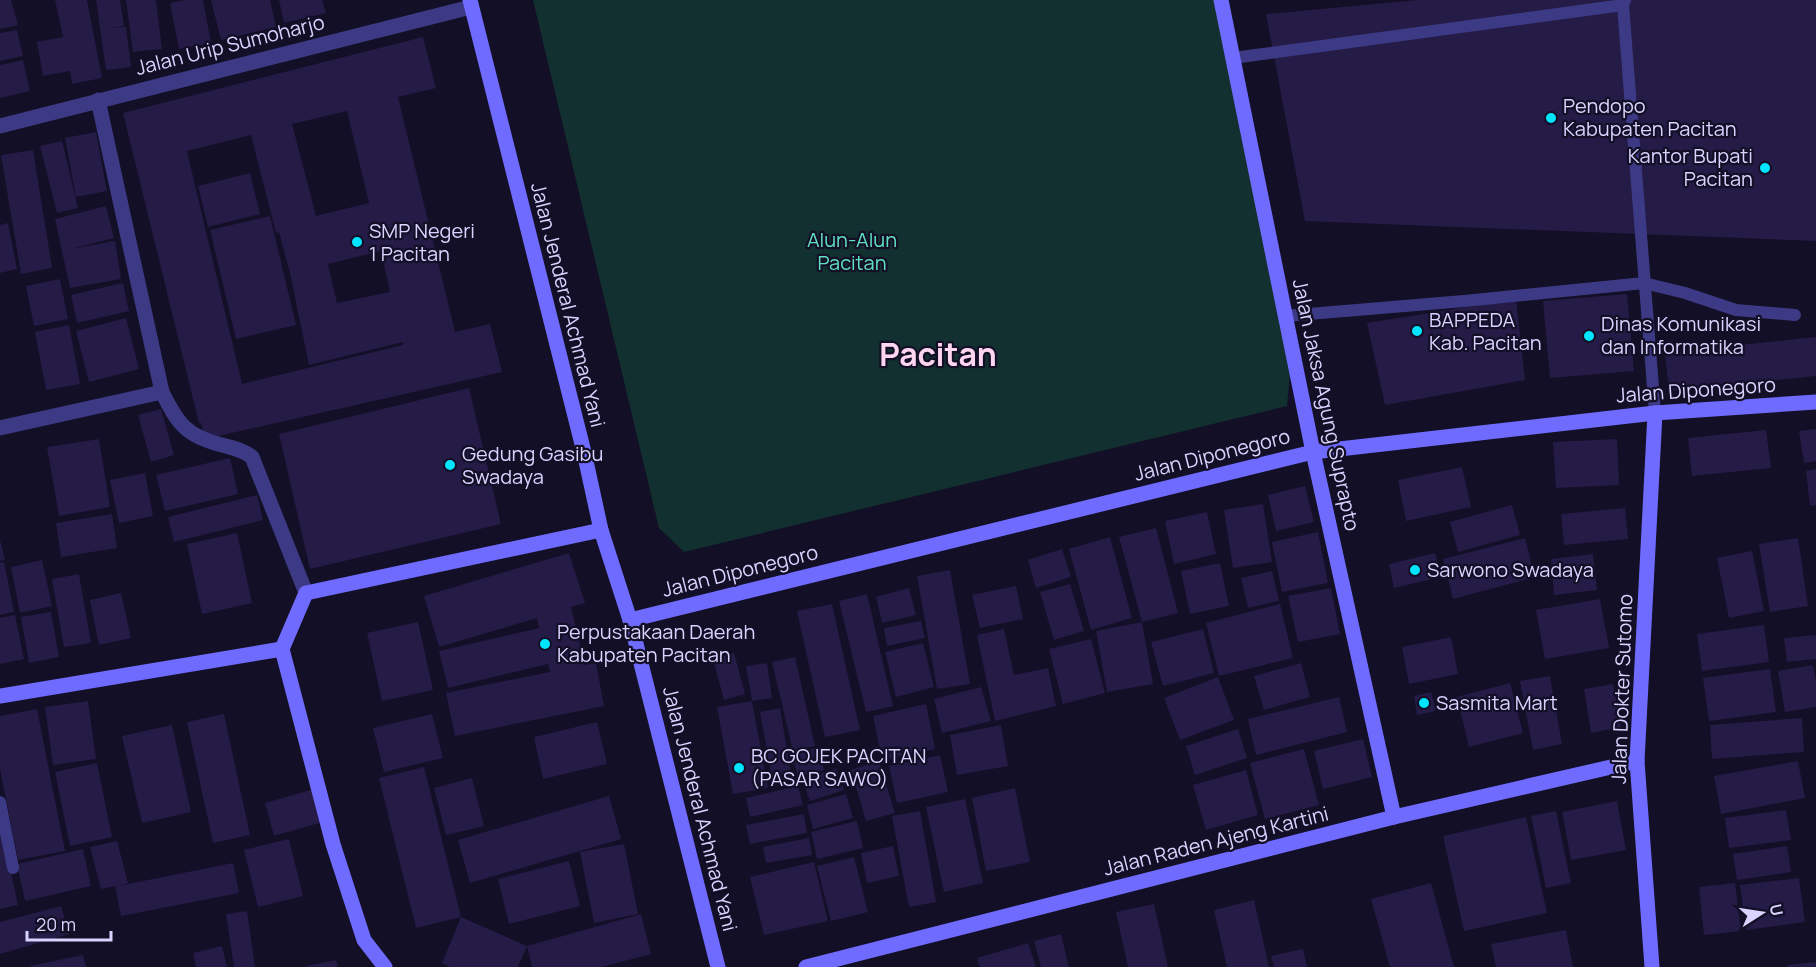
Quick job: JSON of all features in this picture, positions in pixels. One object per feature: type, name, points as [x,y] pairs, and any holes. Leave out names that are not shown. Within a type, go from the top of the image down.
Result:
[{"type":"street","name":"Jalan Jaksa Agung Suprapto","points":[[1221,0],[1313,452],[1394,817]]},
{"type":"street","name":"Jalan Urip Sumoharjo","points":[[0,126],[471,3]]},
{"type":"street","name":"Jalan Jenderal Achmad Yani","points":[[471,3],[584,452],[601,530],[630,620],[718,967]]},
{"type":"street","points":[[98,100],[162,392],[185,430],[208,442],[245,452],[252,457],[306,593],[282,649],[333,844],[364,940],[385,967]]},
{"type":"street","points":[[0,428],[162,392]]},
{"type":"street","name":"Jalan Diponegoro","points":[[630,620],[1313,452],[1655,413],[1816,402]]},
{"type":"street","name":"Jalan Dokter Sutomo","points":[[1652,967],[1637,761],[1655,413]]},
{"type":"street","points":[[306,593],[601,530]]},
{"type":"street","points":[[0,696],[282,649]]},
{"type":"street","name":"Jalan Raden Ajeng Kartini","points":[[806,967],[1394,817],[1637,761]]},
{"type":"lane","points":[[1233,58],[1624,2],[1655,413]]},
{"type":"lane","points":[[1285,316],[1644,283],[1685,293],[1736,310],[1795,315]]},
{"type":"lane","points":[[0,802],[13,868]]},
{"type":"green space","name":"Alun-Alun Pacitan","points":[[533,0],[1218,0],[1291,362],[1287,406],[684,552],[659,528]]},
{"type":"building","points":[[0,0],[11,0],[18,25],[0,29]]},
{"type":"building","points":[[55,0],[87,0],[102,78],[72,84],[70,71],[43,76],[37,42],[63,37]]},
{"type":"building","points":[[96,0],[120,0],[124,26],[111,28],[126,27],[131,67],[106,70]]},
{"type":"building","points":[[126,0],[156,0],[162,49],[133,52]]},
{"type":"building","points":[[203,0],[211,43],[179,49],[170,3]]},
{"type":"building","points":[[211,0],[270,0],[276,27],[221,40]]},
{"type":"building","points":[[279,0],[322,0],[326,13],[284,23]]},
{"type":"building","name":"Pendopo Kabupaten Pacitan","points":[[1418,0],[1816,0],[1816,241],[1305,221],[1266,14]]},
{"type":"building","points":[[17,30],[23,56],[0,61],[0,33]]},
{"type":"building","name":"SMP Negeri 1 Pacitan","points":[[423,37],[436,88],[398,97],[455,332],[490,324],[502,372],[205,439],[201,423],[199,423],[123,113]],"holes":[[[347,111],[369,203],[316,216],[292,124]],[[251,135],[276,233],[279,232],[290,273],[309,365],[403,342],[403,345],[242,384],[187,151]],[[381,251],[390,292],[337,303],[328,264]]]},
{"type":"building","points":[[23,60],[30,91],[0,98],[0,65]]},
{"type":"building","points":[[96,132],[107,191],[76,197],[65,138]]},
{"type":"building","points":[[62,141],[78,208],[57,213],[40,146]]},
{"type":"building","points":[[33,150],[52,268],[21,274],[1,155]]},
{"type":"building","points":[[250,173],[260,214],[208,227],[198,186]]},
{"type":"building","points":[[106,206],[114,238],[70,249],[115,241],[121,279],[70,288],[55,219]]},
{"type":"building","points":[[270,216],[296,325],[236,339],[210,230]]},
{"type":"building","points":[[8,223],[17,269],[0,273],[0,225]]},
{"type":"building","points":[[60,279],[68,319],[34,326],[26,286]]},
{"type":"building","points":[[123,283],[129,311],[77,323],[71,295]]},
{"type":"building","name":"Dinas Komunikasi dan Informatika","points":[[1627,294],[1634,371],[1550,378],[1543,301]]},
{"type":"building","points":[[1516,299],[1525,380],[1385,405],[1367,323]]},
{"type":"building","points":[[126,318],[139,369],[89,382],[76,331]]},
{"type":"building","points":[[69,325],[80,384],[46,390],[35,332]]},
{"type":"building","points":[[1816,337],[1816,376],[1669,391],[1665,353]]},
{"type":"building","points":[[469,388],[501,524],[310,569],[279,434]]},
{"type":"building","points":[[161,409],[174,455],[151,462],[138,415]]},
{"type":"building","points":[[1816,429],[1816,461],[1804,463],[1799,431]]},
{"type":"building","points":[[1766,430],[1771,468],[1692,476],[1688,438]]},
{"type":"building","points":[[99,439],[110,507],[59,516],[47,447]]},
{"type":"building","points":[[1617,439],[1619,485],[1556,488],[1553,442]]},
{"type":"building","points":[[230,458],[238,494],[165,511],[156,475]]},
{"type":"building","points":[[1462,467],[1471,507],[1406,521],[1398,480]]},
{"type":"building","points":[[1816,469],[1816,505],[1810,506],[1806,471]]},
{"type":"building","points":[[145,473],[153,516],[119,523],[110,480]]},
{"type":"building","points":[[1305,486],[1314,522],[1276,531],[1268,495]]},
{"type":"building","points":[[257,495],[263,520],[174,542],[168,517]]},
{"type":"building","points":[[1263,504],[1272,562],[1233,568],[1224,510]]},
{"type":"building","points":[[1512,505],[1520,535],[1458,552],[1450,522]]},
{"type":"building","points":[[1625,508],[1628,539],[1564,545],[1561,514]]},
{"type":"building","points":[[1207,512],[1216,554],[1174,564],[1165,521]]},
{"type":"building","points":[[112,514],[117,548],[61,557],[56,523]]},
{"type":"building","points":[[1156,528],[1178,613],[1142,622],[1119,537]]},
{"type":"building","points":[[1318,532],[1328,583],[1282,592],[1272,542]]},
{"type":"building","points":[[237,533],[252,603],[202,614],[187,544]]},
{"type":"building","points":[[1110,537],[1132,618],[1091,630],[1069,549]]},
{"type":"building","points":[[1525,538],[1535,577],[1453,599],[1443,559]]},
{"type":"building","points":[[1798,538],[1808,606],[1770,612],[1759,544]]},
{"type":"building","points":[[0,540],[5,560],[0,561]]},
{"type":"building","points":[[1062,549],[1071,577],[1036,588],[1028,560]]},
{"type":"building","points":[[1752,551],[1764,611],[1729,618],[1717,558]]},
{"type":"building","points":[[569,553],[585,603],[571,607],[585,665],[596,663],[604,706],[455,736],[446,693],[550,672],[548,664],[448,688],[439,651],[539,628],[537,618],[439,647],[424,596]]},
{"type":"building","name":"Sarwono Swadaya","points":[[1435,553],[1441,577],[1394,588],[1389,564]]},
{"type":"building","points":[[1593,554],[1597,590],[1554,595],[1551,559]]},
{"type":"building","points":[[42,560],[52,606],[20,613],[11,567]]},
{"type":"building","points":[[4,562],[14,612],[0,615],[0,563]]},
{"type":"building","points":[[1220,563],[1229,606],[1190,614],[1181,571]]},
{"type":"building","points":[[950,570],[970,684],[937,689],[917,576]]},
{"type":"building","points":[[1272,571],[1279,601],[1248,608],[1241,578]]},
{"type":"building","points":[[79,574],[91,643],[64,647],[52,579]]},
{"type":"building","points":[[1070,584],[1084,631],[1054,640],[1040,592]]},
{"type":"building","points":[[1016,586],[1023,619],[980,628],[972,595]]},
{"type":"building","points":[[909,588],[916,615],[882,623],[876,597]]},
{"type":"building","points":[[1331,588],[1340,634],[1298,642],[1288,596]]},
{"type":"building","points":[[121,593],[131,638],[99,645],[90,600]]},
{"type":"building","points":[[867,594],[893,706],[866,712],[839,601]]},
{"type":"building","points":[[1600,599],[1609,648],[1545,659],[1536,610]]},
{"type":"building","points":[[832,604],[860,730],[825,737],[797,611]]},
{"type":"building","points":[[1280,604],[1293,658],[1219,676],[1206,623]]},
{"type":"building","points":[[51,612],[59,657],[29,663],[21,617]]},
{"type":"building","points":[[15,615],[24,659],[0,664],[0,618]]},
{"type":"building","points":[[921,621],[925,638],[887,646],[884,628]]},
{"type":"building","points":[[418,622],[433,690],[382,701],[367,633]]},
{"type":"building","points":[[1142,622],[1153,684],[1107,692],[1096,631]]},
{"type":"building","points":[[1764,625],[1769,662],[1702,671],[1697,634]]},
{"type":"building","points":[[1004,629],[1014,675],[1048,668],[1056,706],[995,721],[977,635]]},
{"type":"building","points":[[1203,629],[1214,673],[1163,686],[1151,642]]},
{"type":"building","points":[[1816,635],[1816,659],[1787,662],[1784,638]]},
{"type":"building","points":[[1451,637],[1458,674],[1409,684],[1402,647]]},
{"type":"building","points":[[1091,639],[1105,693],[1063,704],[1049,649]]},
{"type":"building","points":[[923,643],[934,687],[896,697],[885,652]]},
{"type":"building","points":[[734,653],[745,694],[724,700],[713,659]]},
{"type":"building","points":[[795,657],[815,746],[793,751],[772,662]]},
{"type":"building","points":[[767,663],[772,698],[752,701],[746,666]]},
{"type":"building","points":[[1301,663],[1310,697],[1264,710],[1254,676]]},
{"type":"building","points":[[1813,665],[1816,707],[1785,712],[1778,671]]},
{"type":"building","points":[[1770,669],[1776,712],[1709,721],[1703,678]]},
{"type":"building","points":[[1550,676],[1562,744],[1533,750],[1520,681]]},
{"type":"building","points":[[1218,677],[1234,720],[1180,740],[1164,698]]},
{"type":"building","points":[[1510,683],[1523,733],[1469,747],[1457,697]]},
{"type":"building","points":[[1613,684],[1621,727],[1591,733],[1584,689]]},
{"type":"building","points":[[981,687],[991,721],[942,733],[934,699]]},
{"type":"building","name":"Sasmita Mart","points":[[1431,692],[1436,711],[1417,715],[1414,696]]},
{"type":"building","points":[[1339,697],[1347,732],[1256,755],[1248,719]]},
{"type":"building","points":[[88,701],[96,759],[53,765],[45,707]]},
{"type":"building","points":[[752,701],[768,788],[733,794],[717,707]]},
{"type":"building","points":[[926,704],[935,749],[882,760],[873,716]]},
{"type":"building","points":[[780,708],[792,780],[773,784],[760,712]]},
{"type":"building","points":[[37,709],[65,851],[18,860],[0,769],[0,716]]},
{"type":"building","points":[[224,714],[250,835],[213,843],[187,722]]},
{"type":"building","points":[[432,714],[443,758],[384,772],[373,728]]},
{"type":"building","points":[[1802,718],[1804,752],[1712,759],[1710,725]]},
{"type":"building","points":[[597,722],[607,764],[543,779],[534,737]]},
{"type":"building","points":[[172,725],[191,812],[142,823],[122,736]]},
{"type":"building","points":[[1001,725],[1008,766],[957,775],[950,735]]},
{"type":"building","points":[[1238,729],[1247,758],[1195,775],[1186,746]]},
{"type":"building","points":[[1363,739],[1372,777],[1323,789],[1314,751]]},
{"type":"building","points":[[818,747],[824,770],[798,777],[792,755]]},
{"type":"building","points":[[1304,749],[1319,805],[1265,819],[1250,763]]},
{"type":"building","points":[[940,755],[948,792],[897,803],[889,766]]},
{"type":"building","points":[[879,761],[895,813],[866,821],[851,770]]},
{"type":"building","points":[[1798,761],[1805,798],[1721,814],[1714,776]]},
{"type":"building","points":[[97,763],[112,837],[70,846],[55,772]]},
{"type":"building","points":[[424,767],[461,917],[416,928],[379,778]]},
{"type":"building","points":[[836,768],[844,790],[810,801],[802,780]]},
{"type":"building","points":[[1246,770],[1258,815],[1206,830],[1193,785]]},
{"type":"building","points":[[472,778],[484,826],[446,835],[434,788]]},
{"type":"building","points":[[798,786],[803,805],[750,817],[746,798]]},
{"type":"building","points":[[1015,788],[1030,862],[986,871],[972,798]]},
{"type":"building","points":[[314,789],[323,822],[274,836],[265,803]]},
{"type":"building","points":[[846,794],[853,818],[813,829],[807,805]]},
{"type":"building","points":[[609,796],[621,839],[470,883],[458,840]]},
{"type":"building","points":[[965,799],[983,883],[944,892],[926,807]]},
{"type":"building","points":[[1617,801],[1626,850],[1571,860],[1562,812]]},
{"type":"building","points":[[1786,810],[1791,840],[1729,848],[1725,818]]},
{"type":"building","points":[[920,811],[936,902],[909,907],[892,816]]},
{"type":"building","points":[[1556,811],[1571,883],[1546,888],[1531,816]]},
{"type":"building","points":[[804,814],[807,833],[750,844],[746,825]]},
{"type":"building","points":[[1526,817],[1547,913],[1464,931],[1443,836]]},
{"type":"building","points":[[857,821],[863,848],[817,859],[811,832]]},
{"type":"building","points":[[0,822],[18,905],[0,909]]},
{"type":"building","points":[[809,838],[812,855],[766,863],[763,847]]},
{"type":"building","points":[[289,839],[303,896],[258,907],[244,850]]},
{"type":"building","points":[[117,841],[128,883],[118,886],[233,863],[239,893],[121,916],[115,886],[101,889],[90,847]]},
{"type":"building","points":[[624,844],[638,914],[594,923],[580,852]]},
{"type":"building","points":[[893,846],[899,876],[867,883],[861,853]]},
{"type":"building","points":[[1787,846],[1791,872],[1737,880],[1733,854]]},
{"type":"building","points":[[83,849],[91,886],[25,901],[17,864]]},
{"type":"building","points":[[854,857],[868,912],[831,921],[817,866]]},
{"type":"building","points":[[569,861],[580,906],[509,924],[498,879]]},
{"type":"building","points":[[814,862],[828,921],[764,935],[750,877]]},
{"type":"building","points":[[1799,878],[1805,922],[1746,930],[1740,885]]},
{"type":"building","points":[[1431,883],[1454,967],[1390,967],[1371,899]]},
{"type":"building","points":[[1735,883],[1741,931],[1704,935],[1699,887]]},
{"type":"building","points":[[1254,900],[1269,967],[1227,967],[1214,910]]},
{"type":"building","points":[[1154,904],[1168,967],[1128,967],[1116,912]]},
{"type":"building","points":[[61,906],[69,934],[0,954],[0,922]]},
{"type":"building","points":[[247,911],[255,967],[234,967],[226,914]]},
{"type":"building","points":[[641,914],[651,954],[602,967],[532,967],[527,946]]},
{"type":"building","points":[[461,917],[527,946],[518,967],[450,967],[442,963]]},
{"type":"building","points":[[1566,930],[1573,967],[1496,967],[1491,944]]},
{"type":"building","points":[[1061,934],[1069,967],[1041,967],[1034,941]]},
{"type":"building","points":[[1028,943],[1036,967],[980,967],[977,958]]},
{"type":"building","points":[[222,946],[227,967],[196,967],[193,953]]},
{"type":"building","points":[[1303,949],[1307,967],[1274,967],[1271,956]]},
{"type":"building","points":[[83,955],[86,967],[30,967],[30,966]]},
{"type":"building","points":[[336,960],[338,967],[306,967],[306,966]]},
{"type":"building","points":[[1816,962],[1816,967],[1788,967],[1788,965]]},
{"type":"place","name":"Pendopo Kabupaten Pacitan","points":[[1551,118]]},
{"type":"place","name":"Kantor Bupati Pacitan","points":[[1765,168]]},
{"type":"place","name":"SMP Negeri 1 Pacitan","points":[[357,242]]},
{"type":"place","name":"BAPPEDA Kab. Pacitan","points":[[1417,331]]},
{"type":"place","name":"Dinas Komunikasi dan Informatika","points":[[1589,336]]},
{"type":"place","name":"Gedung Gasibu Swadaya","points":[[450,465]]},
{"type":"place","name":"Sarwono Swadaya","points":[[1415,570]]},
{"type":"place","name":"Perpustakaan Daerah Kabupaten Pacitan","points":[[545,644]]},
{"type":"place","name":"Sasmita Mart","points":[[1424,703]]},
{"type":"place","name":"BC GOJEK PACITAN (PASAR SAWO)","points":[[739,768]]},
{"type":"district","name":"Pacitan","points":[[938,355]]}]
